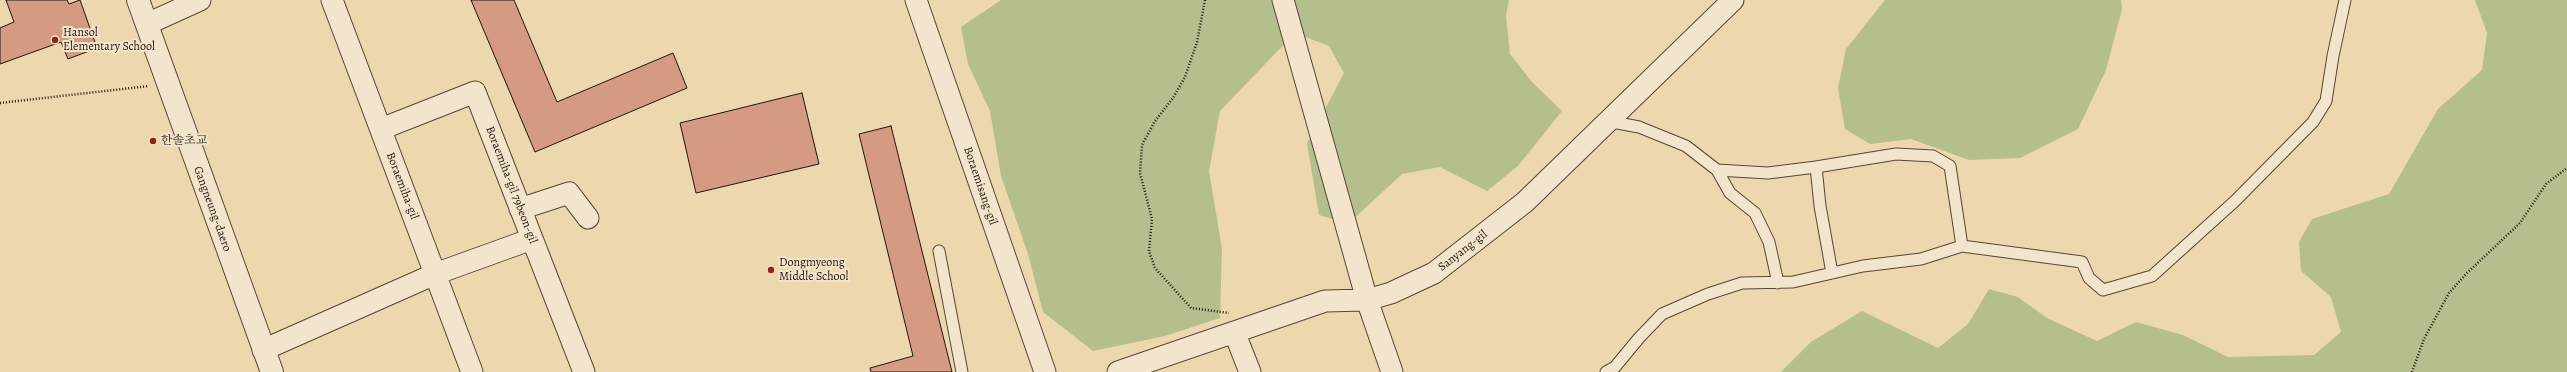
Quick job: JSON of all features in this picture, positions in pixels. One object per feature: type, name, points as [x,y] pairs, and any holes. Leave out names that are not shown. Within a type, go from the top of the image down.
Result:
[{"type":"street","name":"Gangneung-daero","points":[[138,0],[148,24],[168,84],[272,372]]},
{"type":"street","points":[[148,24],[200,0]]},
{"type":"street","name":"Boraemiha-gil","points":[[332,0],[472,372]]},
{"type":"street","name":"Boraemisang-gil","points":[[916,0],[1044,372]]},
{"type":"street","points":[[1283,0],[1367,300],[1392,372]]},
{"type":"street","name":"Sanyang-gil","points":[[1118,372],[1235,334],[1259,322],[1325,301],[1367,300],[1391,293],[1434,273],[1525,202],[1733,0]]},
{"type":"street","name":"Boraemiha-gil 79beon-gil","points":[[381,129],[475,92],[584,372]]},
{"type":"street","points":[[520,209],[568,193],[588,218]]},
{"type":"street","points":[[264,350],[435,274],[532,239]]},
{"type":"street","points":[[1235,334],[1250,372]]},
{"type":"lane","points":[[1606,372],[1616,368],[1639,338],[1662,314],[1708,294],[1742,283],[1793,282],[1863,266],[1921,259],[1962,246],[2082,262],[2089,278],[2103,290],[2152,276],[2235,201],[2313,122],[2326,101],[2332,56],[2344,0]]},
{"type":"lane","points":[[1607,121],[1638,127],[1686,146],[1717,170],[1730,193],[1755,213],[1769,242],[1778,283]]},
{"type":"lane","points":[[1717,170],[1768,173],[1896,154],[1933,156],[1950,166],[1962,246]]},
{"type":"lane","points":[[1816,166],[1820,206],[1832,273]]},
{"type":"lane","points":[[939,251],[962,372]]},
{"type":"path","points":[[1205,0],[1197,42],[1185,77],[1145,137],[1140,154],[1142,180],[1152,219],[1150,259],[1155,268],[1191,308],[1222,311],[1259,322]]},
{"type":"path","points":[[0,103],[168,84]]},
{"type":"path","points":[[2412,372],[2424,339],[2453,288],[2520,223],[2546,184],[2567,168]]},
{"type":"green space","points":[[1001,0],[1509,0],[1506,15],[1510,54],[1532,82],[1562,111],[1518,166],[1487,191],[1440,167],[1402,174],[1348,224],[1319,215],[1307,143],[1344,73],[1329,46],[1295,33],[1220,111],[1209,171],[1222,249],[1220,318],[1165,336],[1093,351],[1043,312],[1028,254],[1001,176],[990,111],[968,64],[961,27]]},
{"type":"green space","points":[[1885,0],[2121,0],[2122,9],[2106,70],[2078,129],[2020,158],[1969,160],[1911,139],[1870,144],[1845,129],[1838,88],[1846,49]]},
{"type":"green space","points":[[2475,0],[2567,0],[2567,372],[1781,372],[1811,342],[1862,311],[1938,348],[1968,324],[1989,289],[2018,297],[2047,318],[2097,341],[2136,322],[2183,335],[2228,357],[2314,355],[2341,332],[2331,297],[2301,271],[2299,242],[2312,219],[2389,194],[2438,109],[2482,70],[2487,33]]},
{"type":"building","points":[[6,0],[67,0],[69,4],[80,0],[97,48],[68,59],[61,42],[0,64],[0,28],[14,22]]},
{"type":"building","points":[[471,0],[514,0],[557,102],[673,53],[687,88],[535,152]]},
{"type":"building","points":[[802,93],[819,164],[696,193],[680,123]]},
{"type":"building","points":[[891,126],[952,372],[871,372],[870,368],[913,356],[859,134]]},
{"type":"place","name":"Hansol Elementary School","points":[[55,40]]},
{"type":"place","name":"한솔초교","points":[[153,141]]},
{"type":"place","name":"Dongmyeong Middle School","points":[[771,270]]}]
